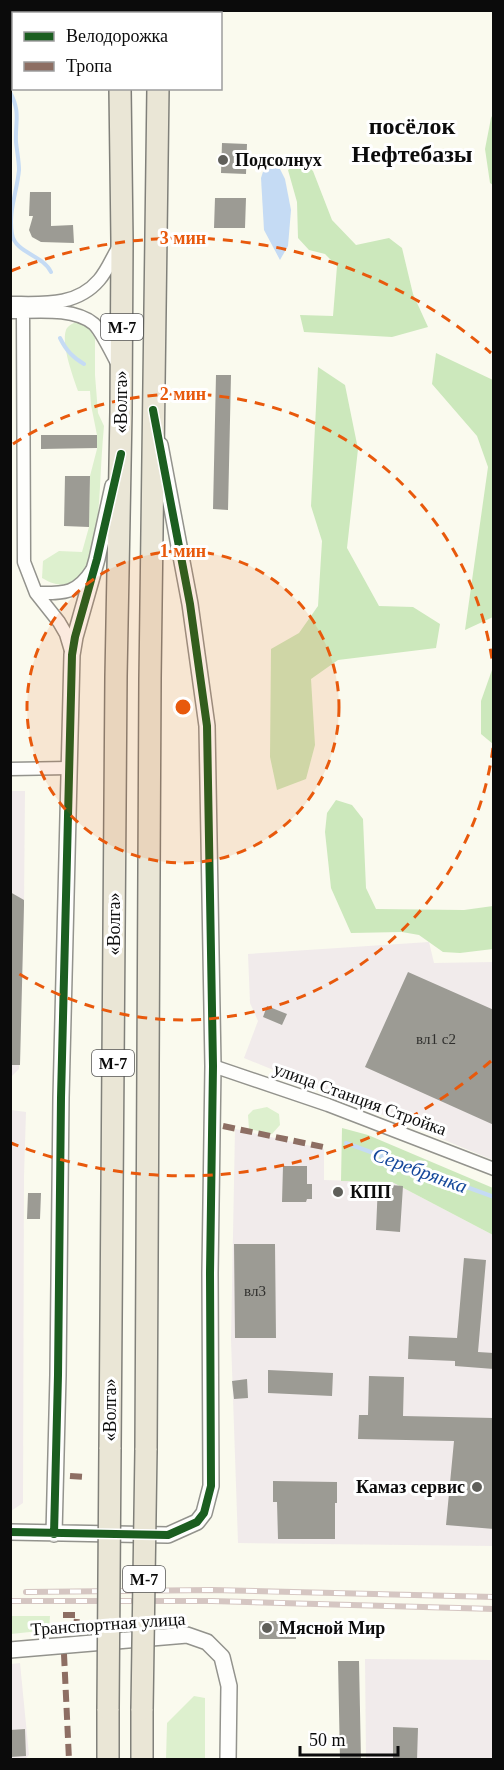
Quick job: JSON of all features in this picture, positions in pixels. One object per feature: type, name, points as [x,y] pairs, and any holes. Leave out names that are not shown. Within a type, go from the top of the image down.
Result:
[{"type":"highway","points":[[109,90],[120,152]]},
{"type":"highway","name":"«Волга»","points":[[108,1760],[116,701],[121,454],[120,90]]},
{"type":"highway","name":"«Волга»","points":[[142,1760],[153,410],[158,90]]},
{"type":"street","points":[[10,303],[60,303],[73,299],[100,279],[122,241]]},
{"type":"street","points":[[72,655],[66,634],[36,593],[24,562],[17,312],[60,311],[84,318],[95,325],[121,370]]},
{"type":"street","points":[[10,1532],[168,1535],[197,1522],[208,1504],[211,1486],[210,1273],[213,1066],[207,726],[190,604],[153,410]]},
{"type":"street","points":[[54,1534],[61,1098],[72,655],[121,454]]},
{"type":"street","points":[[36,593],[64,593],[74,590],[86,580],[94,567]]},
{"type":"street","points":[[10,769],[69,768]]},
{"type":"street","name":"улица Станция Стройка","points":[[213,1066],[328,1105],[494,1169]]},
{"type":"street","name":"Транспортная улица","points":[[10,1650],[187,1635],[207,1642],[222,1657],[229,1686],[228,1760]]},
{"type":"shaded area","points":[[11,791],[25,791],[19,1069],[11,1077]]},
{"type":"shaded area","points":[[429,942],[434,963],[493,962],[493,1160],[244,1058],[258,1021],[250,1003],[248,954]]},
{"type":"shaded area","points":[[11,1110],[26,1112],[23,1503],[11,1511]]},
{"type":"shaded area","points":[[235,1129],[324,1149],[324,1180],[392,1182],[493,1235],[493,1546],[238,1543],[231,1340]]},
{"type":"shaded area","points":[[365,1659],[493,1660],[493,1759],[366,1759]]},
{"type":"shaded area","points":[[20,1663],[29,1755],[25,1759],[11,1760],[11,1664]]},
{"type":"green space","points":[[493,114],[493,185],[490,183],[485,149]]},
{"type":"green space","points":[[301,160],[313,171],[332,220],[356,245],[389,238],[402,248],[413,294],[428,327],[392,337],[304,332],[300,315],[333,316],[337,266],[325,254],[309,250],[298,238],[297,202],[288,170]]},
{"type":"green space","points":[[77,321],[87,325],[95,338],[98,413],[104,426],[95,538],[83,571],[73,582],[60,585],[42,578],[43,561],[59,551],[82,552],[89,527],[90,476],[97,449],[90,391],[78,391],[66,352],[66,330]]},
{"type":"green space","points":[[436,353],[493,380],[493,617],[465,630],[488,467],[477,436],[432,384]]},
{"type":"green space","points":[[318,367],[345,385],[358,449],[347,548],[379,606],[413,607],[440,624],[436,648],[338,660],[311,679],[315,745],[306,779],[277,790],[270,757],[271,649],[299,633],[318,606],[322,541],[311,506]]},
{"type":"green space","points":[[493,667],[493,744],[481,734],[481,701]]},
{"type":"green space","points":[[336,800],[352,805],[363,819],[366,888],[376,909],[464,910],[493,906],[493,949],[460,953],[443,952],[419,935],[402,932],[351,933],[331,888],[325,832],[327,813]]},
{"type":"green space","points":[[267,1107],[279,1114],[280,1125],[272,1134],[249,1129],[248,1115],[253,1110]]},
{"type":"green space","points":[[342,1128],[368,1135],[493,1188],[493,1235],[392,1182],[341,1181]]},
{"type":"green space","points":[[11,1616],[50,1616],[49,1630],[11,1634]]},
{"type":"green space","points":[[194,1696],[205,1698],[205,1759],[166,1759],[167,1723]]},
{"type":"water","points":[[266,162],[278,165],[285,179],[291,210],[288,246],[280,260],[264,230],[261,178]]},
{"type":"building","points":[[222,143],[247,144],[246,174],[221,173]]},
{"type":"building","points":[[30,192],[51,192],[51,226],[73,225],[74,243],[41,242],[32,237],[29,230],[33,216],[29,216]]},
{"type":"building","points":[[215,198],[246,198],[245,228],[214,228]]},
{"type":"building","points":[[216,375],[231,375],[228,510],[213,509]]},
{"type":"building","points":[[41,435],[97,435],[97,448],[41,449]]},
{"type":"building","points":[[65,476],[90,476],[89,527],[64,526]]},
{"type":"building","points":[[10,892],[24,900],[20,1065],[10,1065]]},
{"type":"building","points":[[408,972],[494,1010],[494,1125],[365,1067]]},
{"type":"building","points":[[267,1006],[287,1014],[282,1025],[263,1017]]},
{"type":"building","points":[[283,1166],[307,1166],[307,1184],[312,1184],[312,1199],[307,1199],[306,1202],[282,1202]]},
{"type":"building","points":[[378,1184],[403,1186],[400,1232],[376,1230]]},
{"type":"building","points":[[28,1193],[41,1193],[40,1219],[27,1219]]},
{"type":"building","points":[[234,1244],[275,1244],[276,1338],[235,1338]]},
{"type":"building","points":[[464,1258],[486,1260],[478,1352],[494,1353],[494,1369],[455,1366],[455,1361],[408,1359],[409,1336],[457,1338]]},
{"type":"building","points":[[268,1370],[333,1373],[332,1396],[268,1393]]},
{"type":"building","points":[[369,1376],[404,1377],[403,1416],[494,1418],[494,1529],[446,1525],[454,1441],[358,1439],[359,1415],[368,1415]]},
{"type":"building","points":[[247,1379],[248,1398],[234,1399],[232,1381]]},
{"type":"building","points":[[273,1481],[337,1482],[335,1539],[278,1539],[277,1502],[273,1502]]},
{"type":"building","points":[[259,1621],[296,1621],[296,1639],[259,1639]]},
{"type":"building","points":[[338,1661],[359,1661],[361,1760],[340,1760]]},
{"type":"building","points":[[393,1727],[418,1728],[417,1760],[393,1760]]},
{"type":"building","points":[[25,1729],[26,1756],[10,1757],[10,1730]]},
{"type":"waterway","name":"Серебрянка","points":[[10,92],[16,112],[19,170],[12,210],[12,234],[18,246],[42,262],[51,272]]},
{"type":"waterway","name":"Серебрянка","points":[[60,338],[70,353],[84,364]]},
{"type":"waterway","name":"Серебрянка","points":[[346,1143],[494,1197]]},
{"type":"railway","points":[[26,1592],[212,1590],[494,1597]]},
{"type":"railway","points":[[10,1601],[212,1601],[494,1609]]},
{"type":"marked path","points":[[223,1126],[328,1148]]},
{"type":"marked path","points":[[70,1476],[84,1477]]},
{"type":"marked path","points":[[63,1615],[77,1615],[76,1634]]},
{"type":"marked path","points":[[64,1654],[69,1760]]},
{"type":"cycle path","points":[[10,1532],[168,1535],[197,1522],[204,1513],[211,1486],[210,1273],[213,1066],[207,726],[190,604],[153,410]]},
{"type":"cycle path","points":[[54,1534],[61,1098],[72,655],[121,454]]},
{"type":"place","name":"Подсолнух","points":[[223,160]]},
{"type":"place","name":"КПП","points":[[338,1192]]},
{"type":"place","name":"Камаз сервис","points":[[477,1487]]},
{"type":"place","name":"Мясной Мир","points":[[267,1628]]},
{"type":"district","name":"посёлок Нефтебазы","points":[[412,140]]}]
